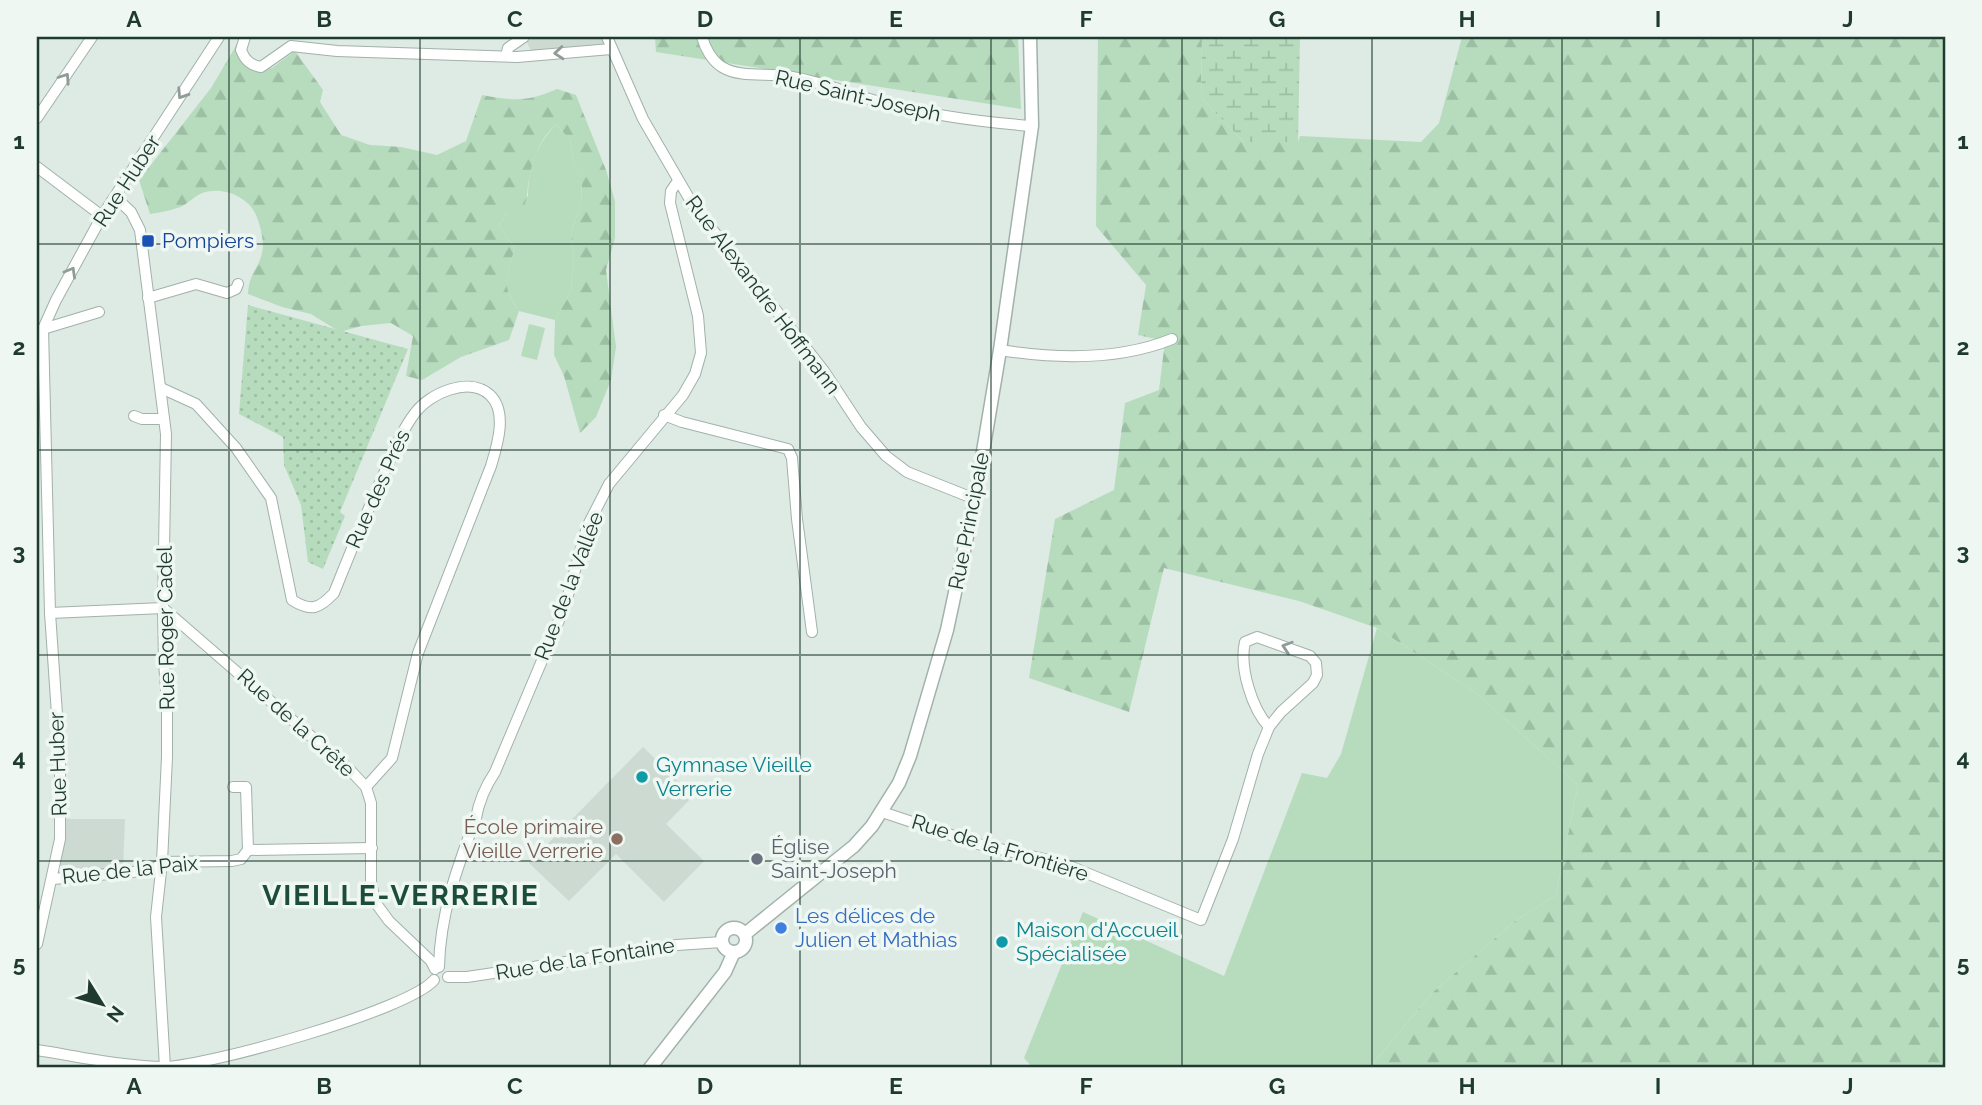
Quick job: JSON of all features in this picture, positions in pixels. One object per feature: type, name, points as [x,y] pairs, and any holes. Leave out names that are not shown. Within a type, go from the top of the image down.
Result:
[{"type":"street","points":[[37,118],[92,37]]},
{"type":"street","name":"Rue Huber","points":[[38,937],[61,839],[50,613],[43,329],[102,216],[219,37]]},
{"type":"street","points":[[244,37],[241,50],[243,56],[251,66],[261,67],[291,46],[337,51],[517,57],[611,48]]},
{"type":"street","points":[[506,56],[508,48],[524,37]]},
{"type":"street","name":"Rue Alexandre Hoffmann","points":[[607,37],[643,119],[693,205],[824,371],[861,427],[886,456],[916,477],[975,499]]},
{"type":"street","name":"Rue Saint-Joseph","points":[[702,37],[704,46],[713,59],[733,72],[786,76],[958,120],[1032,126]]},
{"type":"street","name":"Rue Principale","points":[[744,934],[854,846],[872,826],[899,783],[924,713],[947,630],[975,499],[1000,350],[1032,126],[1030,37]]},
{"type":"street","points":[[37,169],[102,216]]},
{"type":"street","name":"Rue de la Vallée","points":[[436,972],[447,901],[478,805],[495,772],[565,606],[587,527],[609,484],[683,395],[695,374],[701,353],[698,316],[670,202],[671,191],[678,181]]},
{"type":"street","name":"Rue Roger Cadel","points":[[116,198],[131,212],[140,230],[164,419],[163,608],[167,702],[162,862],[156,917],[164,1067]]},
{"type":"street","points":[[148,298],[196,284],[227,293],[236,289],[238,284]]},
{"type":"street","points":[[43,329],[99,312]]},
{"type":"street","points":[[1000,350],[1031,355],[1116,355],[1172,339]]},
{"type":"street","name":"Rue des Prés","points":[[161,388],[195,404],[236,448],[271,499],[292,600],[303,607],[315,608],[334,593],[375,493],[408,422],[417,410],[429,400],[454,388],[472,387],[483,390],[492,397],[498,408],[498,440],[491,466],[418,653],[391,758],[366,788]]},
{"type":"street","points":[[664,415],[788,449],[792,458],[812,632]]},
{"type":"street","points":[[134,416],[142,419],[164,419]]},
{"type":"street","points":[[50,613],[163,608]]},
{"type":"street","name":"Rue de la Crête","points":[[163,608],[341,761],[366,788],[371,803],[371,882],[375,902],[389,921],[431,961],[436,972]]},
{"type":"street","points":[[1257,638],[1310,656],[1316,663],[1317,675],[1314,682],[1281,712],[1269,727],[1261,719],[1249,690],[1243,652],[1245,642],[1257,638]]},
{"type":"street","name":"Rue de la Frontière","points":[[882,812],[978,844],[1062,863],[1201,919],[1233,839],[1258,754],[1269,727]]},
{"type":"street","points":[[233,787],[246,788],[248,850]]},
{"type":"street","name":"Rue de la Paix","points":[[53,878],[154,870],[162,862],[232,861],[241,859],[248,850],[372,848]]},
{"type":"street","points":[[650,1068],[725,972],[734,952],[745,946],[744,934],[740,929],[730,929],[723,935],[722,942],[726,949],[734,952]]},
{"type":"street","name":"Rue de la Fontaine","points":[[436,972],[441,984],[448,977],[467,977],[677,945],[722,942]]},
{"type":"street","name":"Rue de la Fontaine","points":[[37,1050],[164,1067],[213,1060],[386,1008],[424,991],[436,972]]},
{"type":"shaded area","points":[[534,37],[602,37],[605,45],[531,51],[527,42]]},
{"type":"shaded area","name":"École primaire Vieille Verrerie","points":[[643,747],[693,796],[666,824],[704,861],[664,902],[616,854],[569,901],[529,863]]},
{"type":"shaded area","points":[[64,819],[125,819],[123,868],[60,872]]},
{"type":"green space","points":[[655,37],[1018,37],[1021,109],[656,52]]},
{"type":"green space","points":[[1098,37],[1202,37],[1201,98],[1244,142],[1298,142],[1300,136],[1421,142],[1439,123],[1462,37],[1945,37],[1945,1068],[1369,1068],[1433,992],[1515,921],[1556,895],[1578,785],[1475,692],[1377,628],[1299,601],[1164,568],[1129,712],[1029,678],[1055,519],[1114,490],[1125,403],[1159,390],[1165,341],[1138,335],[1146,285],[1096,226]]},
{"type":"green space","points":[[1202,37],[1300,37],[1298,142],[1244,142],[1201,98]]},
{"type":"green space","points":[[237,44],[254,67],[272,68],[295,51],[323,90],[320,102],[341,135],[370,145],[401,147],[437,155],[466,141],[482,95],[520,99],[557,89],[576,95],[606,170],[615,201],[615,238],[606,270],[616,347],[611,380],[596,417],[580,433],[564,376],[554,355],[555,320],[571,290],[574,261],[571,233],[581,204],[582,180],[573,159],[570,140],[556,124],[541,142],[535,156],[524,206],[507,213],[499,226],[515,248],[509,266],[507,287],[519,311],[509,340],[461,357],[422,380],[406,376],[413,336],[391,323],[361,326],[340,332],[311,314],[282,307],[248,294],[250,281],[263,249],[256,215],[247,202],[232,194],[216,191],[200,194],[180,207],[150,214],[139,180],[211,88]]},
{"type":"green space","points":[[556,124],[570,140],[573,159],[582,179],[581,204],[571,233],[574,261],[571,290],[555,320],[519,311],[513,302],[507,280],[515,248],[499,226],[507,213],[528,196],[534,157]]},
{"type":"green space","points":[[248,305],[408,349],[340,512],[345,516],[323,569],[308,562],[301,505],[284,465],[283,437],[239,414]]},
{"type":"green space","points":[[529,324],[545,328],[537,360],[521,356]]},
{"type":"green space","points":[[1377,628],[1475,692],[1578,785],[1556,895],[1515,921],[1433,992],[1369,1068],[1033,1068],[1024,1058],[1083,912],[1224,976],[1302,773],[1327,778],[1341,754]]},
{"type":"place","name":"Pompiers","points":[[148,241]]},
{"type":"place","name":"Gymnase Vieille Verrerie","points":[[642,777]]},
{"type":"place","name":"École primaire Vieille Verrerie","points":[[617,839]]},
{"type":"place","name":"Église Saint-Joseph","points":[[757,859]]},
{"type":"place","name":"Les délices de Julien et Mathias","points":[[781,928]]},
{"type":"place","name":"Maison d'Accueil Spécialisée","points":[[1002,942]]},
{"type":"district","name":"VIEILLE-VERRERIE","points":[[401,895]]}]
